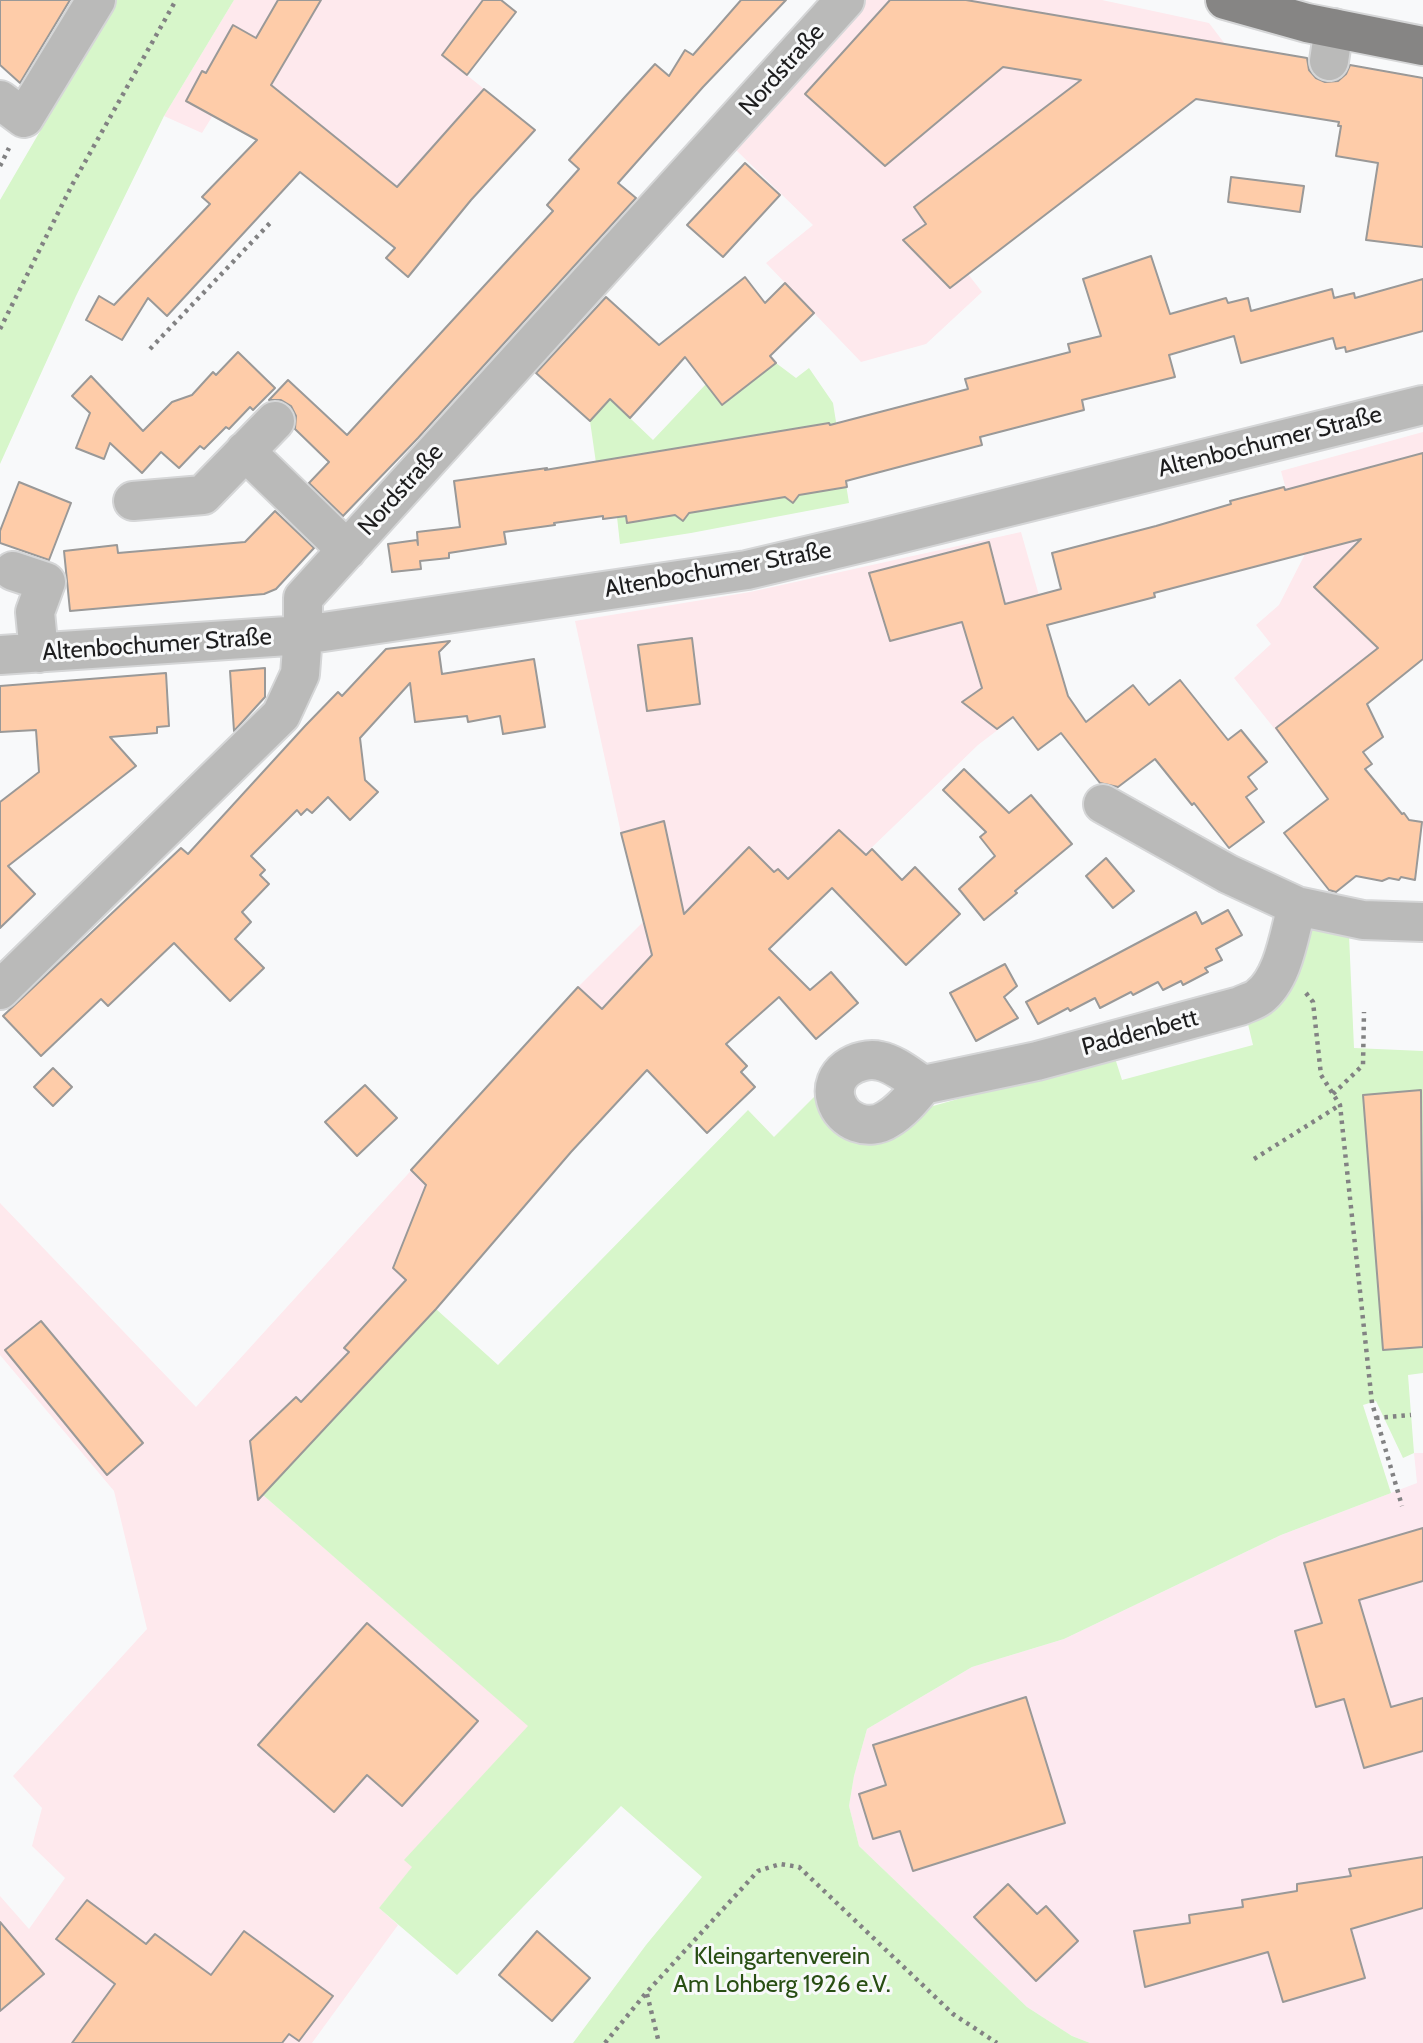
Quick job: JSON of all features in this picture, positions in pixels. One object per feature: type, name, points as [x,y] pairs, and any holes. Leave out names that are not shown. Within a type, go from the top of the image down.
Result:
[{"type":"main road","points":[[1225,0],[1331,45],[1423,46]]},
{"type":"street","points":[[0,100],[24,118],[96,0]]},
{"type":"street","name":"Nordstraße","points":[[0,990],[281,715],[300,674],[303,598],[845,0]]},
{"type":"street","name":"Altenbochumer Straße","points":[[0,656],[303,635],[747,570],[1423,405]]},
{"type":"street","points":[[133,501],[203,495],[275,421]]},
{"type":"street","points":[[245,451],[347,550]]},
{"type":"street","points":[[13,571],[46,582],[36,612],[39,653]]},
{"type":"street","points":[[1103,804],[1228,874],[1297,906],[1363,920],[1423,922]]},
{"type":"street","name":"Paddenbett","points":[[923,1085],[1037,1061],[1240,1006],[1260,996],[1273,979],[1297,906]]},
{"type":"path","points":[[0,329],[72,185],[176,0]]},
{"type":"path","points":[[150,349],[271,222]]},
{"type":"path","points":[[1281,961],[1313,1002],[1321,1075],[1340,1105],[1371,1403],[1402,1506]]},
{"type":"path","points":[[1333,1094],[1363,1065],[1364,1012]]},
{"type":"path","points":[[1254,1160],[1340,1105]]},
{"type":"path","points":[[1376,1418],[1411,1415]]},
{"type":"path","points":[[605,2043],[646,1993],[758,1871],[780,1864],[799,1867],[953,2014],[997,2043]]},
{"type":"path","points":[[646,1993],[659,2043]]},
{"type":"shaded area","points":[[234,0],[483,0],[442,55],[535,130],[471,200],[418,266],[218,107],[202,133],[164,116]]},
{"type":"shaded area","points":[[861,0],[1102,0],[1209,23],[1225,44],[1216,102],[1195,99],[968,274],[982,292],[926,344],[861,362],[766,263],[813,225],[736,150],[738,136]]},
{"type":"shaded area","points":[[1423,432],[1423,659],[1297,757],[1234,678],[1271,644],[1256,625],[1279,605],[1304,556],[1281,471]]},
{"type":"shaded area","points":[[1021,532],[1063,680],[978,745],[696,1017],[571,1151],[436,1309],[263,1495],[529,1726],[405,1860],[413,1867],[379,1908],[398,1925],[312,2043],[0,2043],[0,1896],[29,1929],[65,1878],[32,1846],[42,1808],[13,1776],[147,1629],[114,1491],[0,1355],[0,1203],[196,1407],[578,987],[643,922],[575,621],[750,592]]},
{"type":"shaded area","points":[[1414,1453],[1423,1453],[1423,2043],[1090,2043],[1072,2036],[1027,2007],[859,1846],[849,1806],[867,1729],[972,1667],[1064,1639],[1281,1535],[1417,1483]]},
{"type":"green space","points":[[111,0],[234,0],[164,116],[76,296],[0,464],[0,200]]},
{"type":"green space","points":[[776,363],[796,378],[809,368],[833,403],[849,503],[620,544],[614,490],[600,491],[590,421],[610,399],[653,440],[706,384],[723,405]]},
{"type":"green space","name":"Kleingartenverein Am Lohberg 1926 e.V.","points":[[1310,926],[1349,935],[1354,1048],[1423,1051],[1423,1373],[1408,1375],[1414,1453],[1403,1458],[1376,1401],[1363,1405],[1391,1493],[1281,1535],[1064,1639],[972,1667],[867,1729],[854,1776],[849,1806],[859,1846],[1027,2007],[1072,2036],[1090,2043],[573,2043],[646,1945],[702,1877],[621,1806],[457,1975],[379,1908],[412,1867],[404,1860],[528,1726],[263,1495],[436,1309],[498,1365],[748,1110],[774,1137],[823,1088],[824,1105],[906,1121],[933,1106],[1114,1055],[1122,1080],[1253,1045],[1247,1020]]},
{"type":"building","points":[[0,0],[70,0],[20,83],[0,65]]},
{"type":"building","points":[[278,0],[321,0],[271,85],[397,187],[484,89],[535,130],[471,200],[408,277],[386,258],[395,248],[300,172],[167,316],[148,298],[122,340],[86,320],[99,296],[114,305],[210,204],[202,197],[257,140],[186,101],[202,71],[206,73],[233,25],[256,38]]},
{"type":"building","points":[[483,0],[501,0],[516,12],[467,75],[442,55]]},
{"type":"building","points":[[741,0],[786,0],[703,87],[618,183],[636,198],[418,438],[343,516],[309,483],[329,462],[295,429],[296,416],[291,406],[281,400],[269,400],[288,380],[347,435],[553,211],[547,205],[579,169],[569,160],[624,98],[655,64],[669,76],[685,50],[693,55]]},
{"type":"building","points":[[890,0],[966,0],[1307,58],[1309,70],[1316,78],[1325,82],[1338,81],[1346,74],[1350,65],[1423,78],[1423,247],[1366,240],[1378,163],[1336,156],[1341,126],[1338,126],[1339,122],[1196,99],[950,288],[903,240],[926,224],[914,207],[1081,80],[1003,67],[885,166],[805,94]]},
{"type":"building","points":[[745,163],[780,195],[723,257],[687,225]]},
{"type":"building","points":[[1231,177],[1304,186],[1300,212],[1228,202]]},
{"type":"building","points":[[1151,256],[1170,314],[1226,298],[1228,303],[1248,298],[1251,311],[1332,289],[1334,298],[1354,293],[1355,298],[1423,279],[1423,331],[1346,352],[1345,347],[1336,349],[1333,338],[1241,363],[1234,336],[1169,355],[1175,377],[1082,400],[1084,410],[980,437],[982,445],[846,481],[847,487],[799,495],[793,503],[785,497],[689,513],[683,521],[675,515],[627,523],[626,516],[603,519],[603,516],[554,523],[555,525],[504,532],[506,544],[449,553],[449,558],[420,561],[421,569],[392,572],[388,544],[417,540],[418,545],[417,532],[460,527],[454,481],[547,468],[545,470],[829,423],[830,425],[968,389],[965,379],[1070,352],[1068,344],[1101,336],[1083,279]]},
{"type":"building","points":[[745,277],[765,303],[785,283],[814,313],[770,356],[776,363],[722,405],[685,357],[630,418],[610,399],[590,421],[536,373],[606,297],[659,345]]},
{"type":"building","points":[[238,352],[275,388],[253,410],[250,407],[229,429],[226,427],[204,449],[200,446],[179,468],[161,452],[142,473],[110,443],[104,459],[76,448],[90,413],[72,396],[91,376],[143,431],[172,402],[192,395],[213,372],[216,375]]},
{"type":"building","points":[[1423,453],[1423,659],[1367,704],[1383,737],[1363,752],[1372,764],[1365,769],[1402,814],[1409,820],[1422,822],[1415,880],[1401,877],[1399,880],[1389,878],[1382,881],[1356,876],[1336,892],[1329,890],[1284,833],[1328,799],[1276,728],[1378,648],[1314,587],[1361,539],[1154,593],[1155,597],[1047,625],[1068,696],[1086,722],[1133,685],[1149,705],[1180,680],[1228,740],[1241,730],[1267,762],[1248,777],[1257,789],[1246,797],[1264,822],[1229,848],[1155,759],[1118,787],[1100,783],[1061,733],[1038,750],[1013,717],[997,729],[962,702],[982,688],[962,622],[890,641],[869,573],[989,542],[1005,604],[1061,589],[1052,553],[1156,526],[1231,504],[1230,501],[1284,487],[1285,490]]},
{"type":"building","points":[[19,482],[71,503],[49,560],[0,543],[0,531]]},
{"type":"building","points":[[275,511],[314,548],[276,589],[264,594],[70,611],[64,551],[117,545],[118,553],[245,542]]},
{"type":"building","points":[[692,638],[700,704],[647,711],[638,645]]},
{"type":"building","points":[[450,641],[439,652],[442,674],[534,659],[545,727],[503,734],[500,716],[468,722],[467,716],[415,722],[410,683],[360,738],[365,780],[378,792],[350,820],[328,797],[312,813],[307,809],[301,815],[297,810],[251,856],[265,870],[260,875],[269,884],[242,912],[251,922],[235,939],[264,968],[230,1001],[174,943],[108,1006],[101,999],[41,1056],[3,1016],[181,848],[188,854],[305,726],[338,692],[342,696],[386,649]]},
{"type":"building","points":[[265,668],[265,697],[234,731],[230,671]]},
{"type":"building","points":[[166,673],[169,726],[157,727],[157,733],[110,737],[136,766],[8,866],[35,894],[0,928],[0,802],[39,772],[36,730],[0,732],[0,686]]},
{"type":"building","points":[[964,769],[1009,813],[1031,795],[1072,844],[984,920],[959,889],[995,856],[980,837],[986,832],[943,790]]},
{"type":"building","points":[[664,821],[684,914],[749,847],[774,872],[778,869],[788,879],[839,830],[866,855],[872,849],[902,880],[915,867],[960,914],[906,965],[832,888],[769,949],[810,990],[831,972],[858,1003],[816,1039],[779,997],[726,1044],[747,1066],[741,1072],[755,1087],[707,1133],[647,1070],[571,1152],[436,1309],[258,1500],[250,1441],[296,1397],[301,1402],[349,1352],[344,1348],[406,1280],[393,1268],[426,1185],[411,1170],[578,987],[602,1009],[652,955],[621,833]]},
{"type":"building","points":[[1106,858],[1134,891],[1113,908],[1086,876]]},
{"type":"building","points":[[1228,910],[1242,935],[1216,949],[1222,960],[1205,968],[1208,972],[1183,985],[1181,981],[1163,990],[1158,982],[1100,1008],[1095,998],[1070,1011],[1068,1008],[1038,1024],[1026,1002],[1196,912],[1202,924]]},
{"type":"building","points":[[1005,964],[1017,986],[1004,997],[1018,1018],[976,1041],[950,993]]},
{"type":"building","points":[[53,1068],[72,1087],[53,1106],[34,1087]]},
{"type":"building","points":[[365,1085],[397,1118],[357,1156],[325,1122]]},
{"type":"building","points":[[1421,1090],[1423,1347],[1383,1350],[1363,1095]]},
{"type":"building","points":[[41,1321],[143,1443],[107,1475],[5,1350]]},
{"type":"building","points":[[1423,1528],[1423,1581],[1359,1600],[1391,1707],[1423,1698],[1423,1751],[1364,1768],[1344,1699],[1316,1707],[1295,1631],[1322,1623],[1304,1563]]},
{"type":"building","points":[[367,1623],[478,1721],[402,1806],[367,1775],[334,1812],[258,1745]]},
{"type":"building","points":[[1026,1697],[1065,1823],[913,1871],[900,1831],[873,1839],[859,1794],[886,1785],[873,1745]]},
{"type":"building","points":[[1423,1857],[1423,1908],[1351,1929],[1365,1978],[1283,2002],[1268,1952],[1145,1987],[1134,1931],[1190,1923],[1189,1915],[1243,1907],[1242,1900],[1297,1891],[1297,1884],[1351,1876],[1349,1869]]},
{"type":"building","points":[[1008,1884],[1037,1914],[1046,1906],[1078,1941],[1036,1981],[974,1917]]},
{"type":"building","points":[[87,1900],[146,1944],[155,1934],[211,1975],[244,1931],[333,1996],[299,2041],[289,2034],[282,2043],[72,2043],[115,1984],[56,1939]]},
{"type":"building","points":[[0,1922],[44,1974],[0,2011]]},
{"type":"building","points":[[537,1931],[590,1978],[552,2021],[499,1975]]}]
